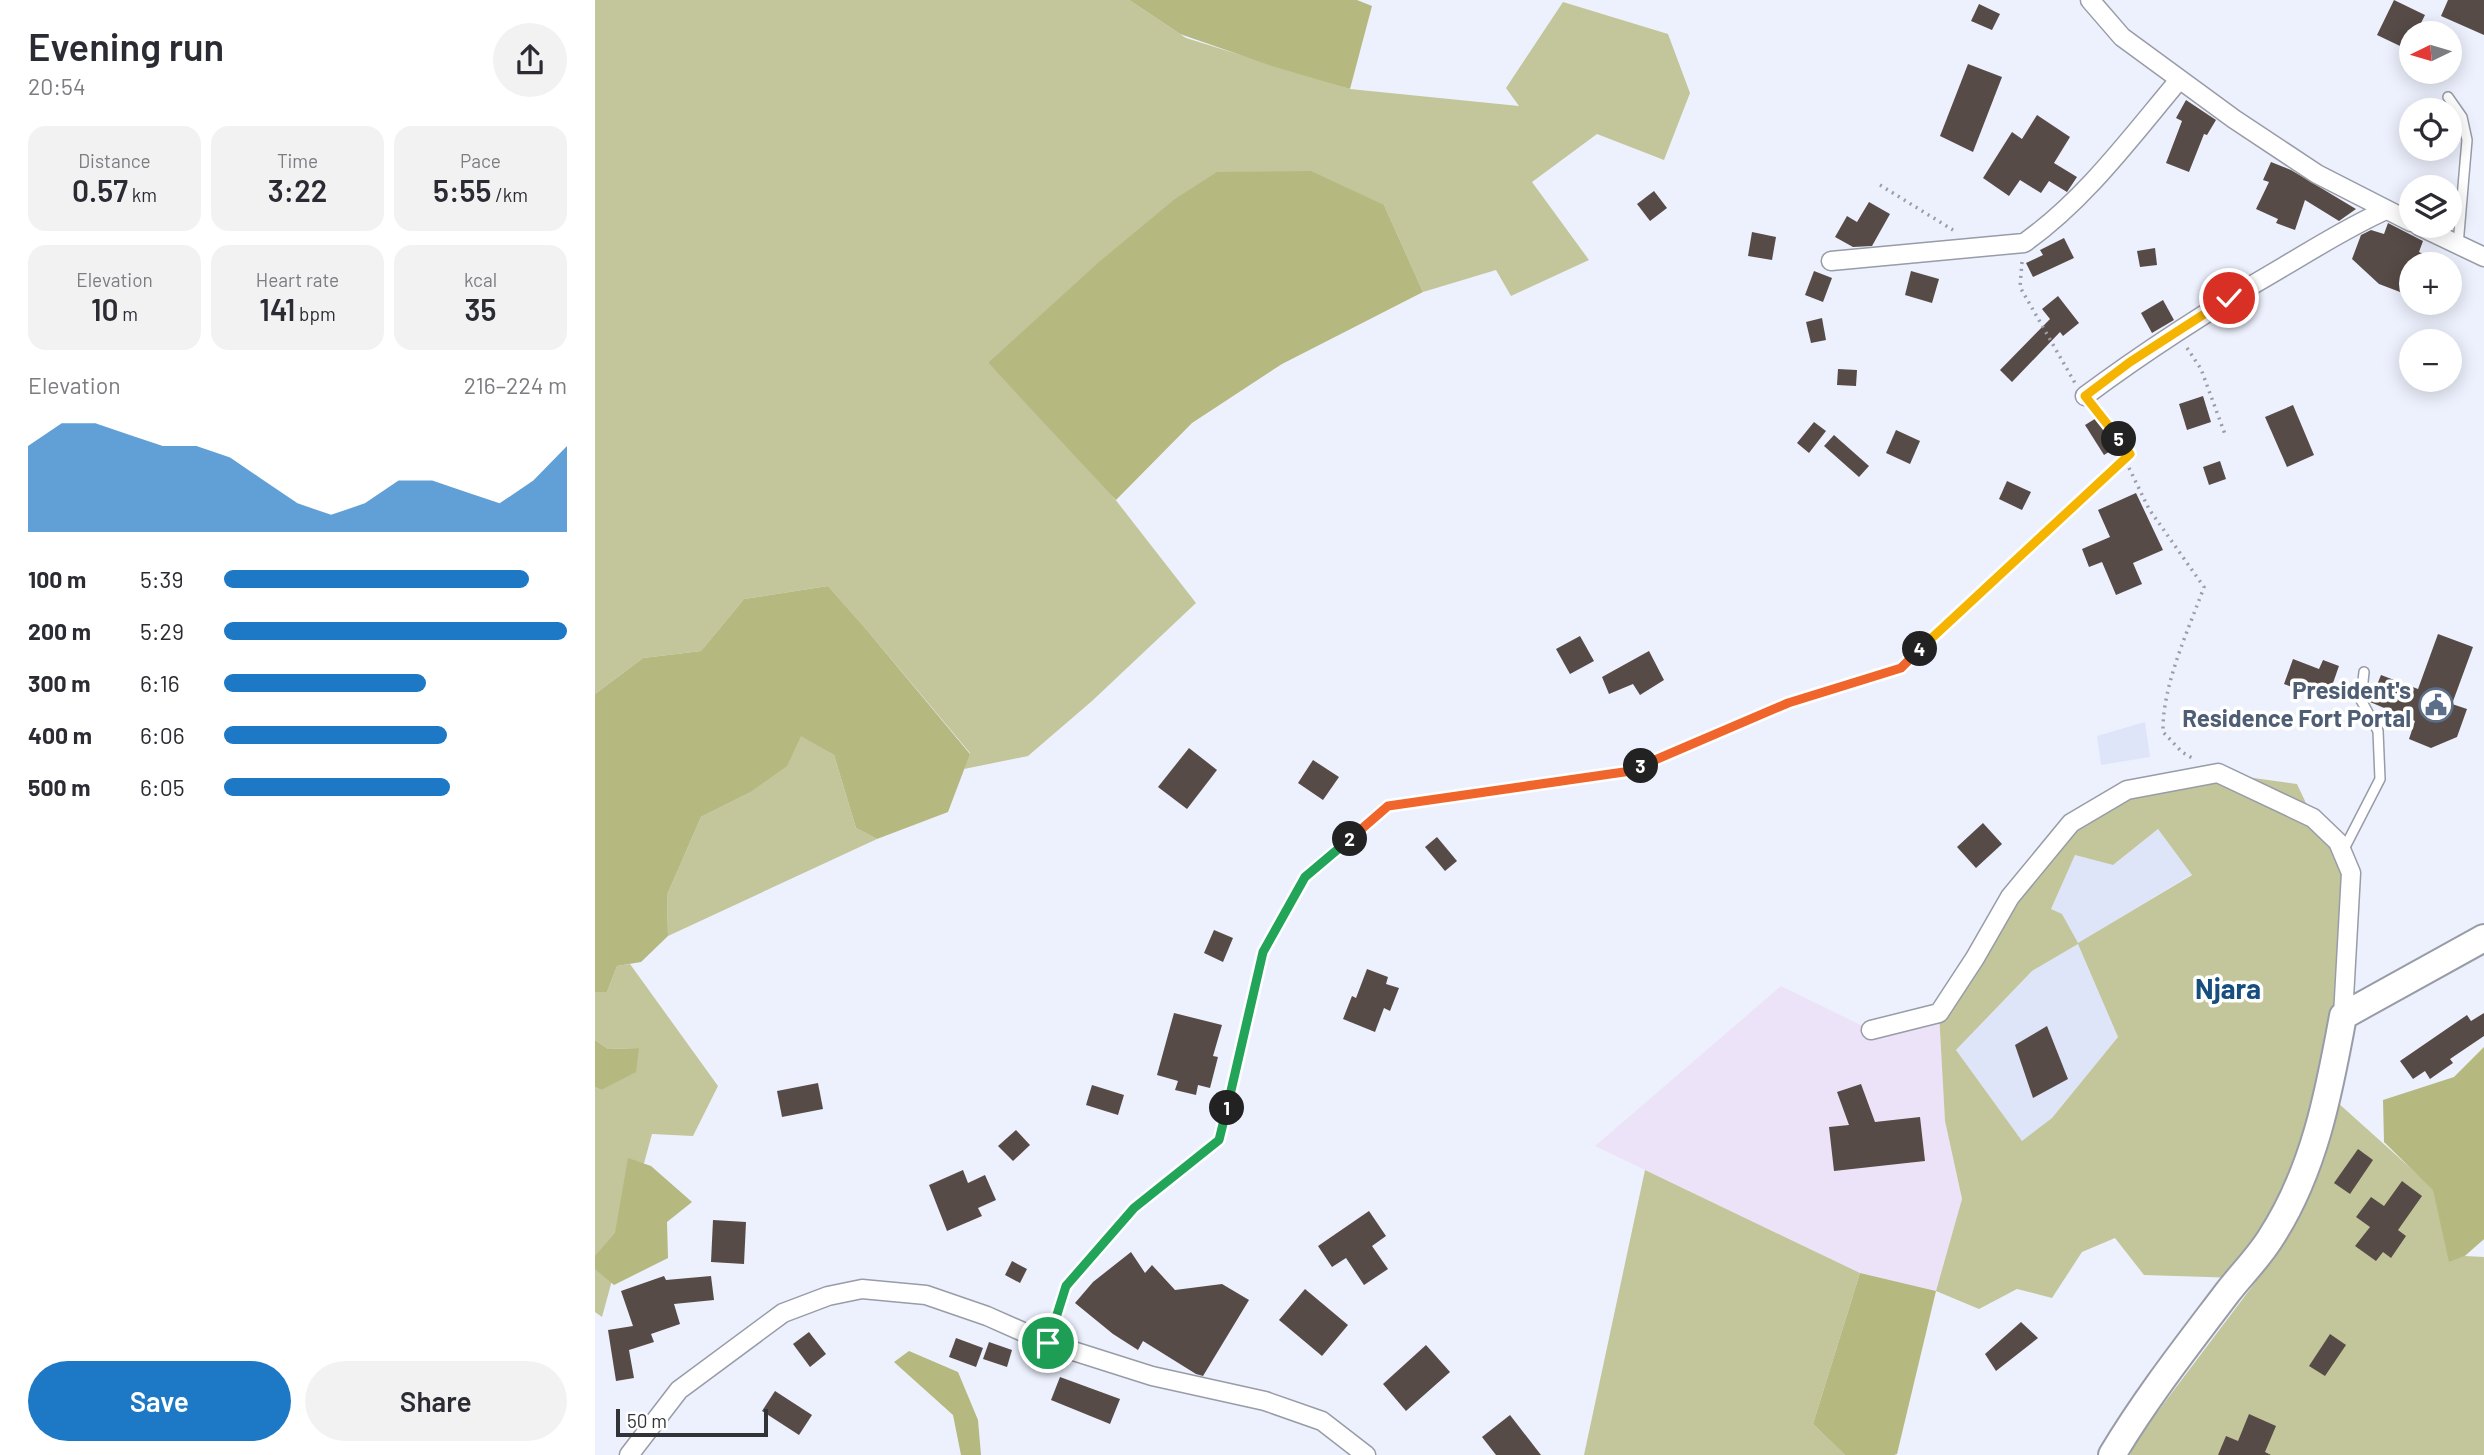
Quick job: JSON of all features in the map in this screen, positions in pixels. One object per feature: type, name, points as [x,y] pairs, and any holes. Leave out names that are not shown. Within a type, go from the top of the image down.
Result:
[{"type":"main road","points":[[2112,1455],[2165,1373],[2270,1239],[2290,1202],[2311,1157],[2325,1108],[2343,1016],[2484,938]]},
{"type":"street","points":[[2090,0],[2122,37],[2179,80],[2317,174],[2399,216]]},
{"type":"street","points":[[1831,261],[2024,243],[2047,227],[2077,198],[2179,80]]},
{"type":"street","points":[[2085,396],[2176,332],[2337,235],[2386,210]]},
{"type":"street","points":[[2444,238],[2484,257]]},
{"type":"street","points":[[1871,1030],[1939,1013],[2010,897],[2071,823],[2127,790],[2218,774],[2313,818],[2338,842],[2351,873],[2343,1016]]},
{"type":"street","points":[[629,1455],[679,1390],[783,1312],[828,1296],[862,1289],[926,1295],[987,1316],[1048,1343],[1152,1376],[1265,1401],[1322,1421],[1366,1455]]},
{"type":"lane","points":[[2448,97],[2462,117],[2467,140],[2458,245]]},
{"type":"lane","points":[[2342,852],[2379,779],[2378,731],[2361,700],[2364,672]]},
{"type":"path","points":[[1880,185],[1953,230],[1965,232]]},
{"type":"path","points":[[1048,1343],[1066,1286],[1134,1208],[1219,1140],[1263,952],[1305,877],[1388,806],[1631,771],[1788,703],[1901,668],[2130,454],[2071,377],[2020,287],[2024,243]]},
{"type":"path","points":[[2176,332],[2201,369],[2226,437]]},
{"type":"path","points":[[2129,468],[2149,509],[2204,587],[2163,712],[2163,733],[2182,752],[2218,774]]},
{"type":"shaded area","points":[[2145,722],[2150,757],[2101,765],[2097,736]]},
{"type":"shaded area","points":[[2158,829],[2192,874],[2079,943],[2118,1037],[2052,1118],[2022,1142],[1956,1050],[2032,971],[2078,944],[2051,909],[2075,855],[2113,865]]},
{"type":"shaded area","points":[[1781,986],[1871,1030],[1939,1013],[1945,1121],[1962,1200],[1936,1291],[1860,1273],[1595,1146]]},
{"type":"green space","points":[[595,0],[1129,0],[1186,38],[1350,89],[1519,106],[1506,88],[1563,2],[1668,34],[1690,93],[1664,160],[1597,134],[1532,182],[1589,260],[1511,296],[1496,270],[1423,292],[1384,205],[988,363],[1104,485],[1196,603],[1092,701],[1028,756],[964,769],[970,753],[828,586],[744,599],[701,651],[643,658],[595,694]]},
{"type":"green space","points":[[1129,0],[1357,0],[1372,6],[1350,89],[1272,66],[1180,34]]},
{"type":"green space","points":[[1311,171],[1384,205],[1423,292],[1282,364],[1192,423],[1116,500],[988,363],[1099,262],[1175,199],[1217,172]]},
{"type":"green space","points":[[828,586],[970,754],[948,812],[877,839],[856,828],[834,755],[801,736],[787,766],[749,793],[701,817],[667,895],[668,936],[641,962],[617,966],[607,992],[595,992],[595,694],[643,658],[701,651],[744,599]]},
{"type":"green space","points":[[801,735],[834,755],[856,828],[877,839],[668,936],[667,895],[701,817],[749,793]]},
{"type":"green space","points":[[2218,773],[2297,784],[2313,818],[2351,873],[2325,1108],[2239,1278],[2144,1275],[2115,1238],[2082,1252],[2052,1298],[2017,1289],[1979,1309],[1936,1291],[1962,1199],[1945,1121],[1939,1013],[2071,823],[2127,790]],"holes":[[[2158,829],[2192,875],[2078,943],[2062,914],[2051,909],[2075,855],[2113,865]],[[2078,944],[2118,1037],[2052,1118],[2022,1141],[1956,1050],[2032,971]]]},
{"type":"green space","points":[[630,964],[718,1086],[693,1136],[652,1134],[602,1317],[595,1312],[595,1087],[601,1090],[639,1048],[608,1049],[595,1040],[595,992],[607,992],[617,966]]},
{"type":"green space","points":[[595,1040],[608,1049],[639,1048],[636,1072],[601,1090],[595,1087]]},
{"type":"green space","points":[[2484,1047],[2484,1239],[2464,1256],[2449,1262],[2433,1190],[2384,1142],[2383,1100],[2454,1077]]},
{"type":"green space","points":[[2337,1102],[2484,1234],[2484,1239],[2465,1256],[2484,1257],[2484,1455],[2130,1455],[2134,1443],[2269,1264],[2321,1159]]},
{"type":"green space","points":[[628,1158],[651,1166],[692,1202],[667,1222],[668,1258],[614,1285],[595,1269],[595,1256],[615,1233]]},
{"type":"green space","points":[[1645,1170],[1860,1273],[1813,1424],[1845,1455],[1584,1455]]},
{"type":"green space","points":[[1860,1273],[1936,1291],[1897,1454],[1894,1455],[1845,1455],[1813,1424]]},
{"type":"green space","points":[[909,1351],[958,1372],[978,1420],[981,1455],[961,1455],[953,1415],[894,1362]]},
{"type":"building","points":[[2394,0],[2425,15],[2422,21],[2399,21],[2399,46],[2377,35]]},
{"type":"building","points":[[2448,0],[2484,0],[2484,35],[2462,25],[2462,21],[2452,21],[2441,16]]},
{"type":"building","points":[[1979,4],[2000,14],[1992,30],[1971,21]]},
{"type":"building","points":[[1968,64],[2002,77],[1973,152],[1940,136]]},
{"type":"building","points":[[2186,100],[2216,120],[2207,135],[2204,134],[2189,172],[2166,163],[2182,121],[2176,118]]},
{"type":"building","points":[[2037,115],[2070,137],[2054,163],[2077,177],[2067,192],[2049,181],[2041,193],[2020,180],[2009,196],[1983,178],[2012,132],[2022,139]]},
{"type":"building","points":[[2271,162],[2291,170],[2356,209],[2339,221],[2305,200],[2295,230],[2276,223],[2278,219],[2256,209],[2269,182],[2263,180]]},
{"type":"building","points":[[1654,191],[1667,208],[1650,221],[1637,204]]},
{"type":"building","points":[[1869,202],[1890,214],[1872,246],[1853,247],[1835,237],[1847,216],[1857,222]]},
{"type":"building","points":[[2388,223],[2399,229],[2399,238],[2417,238],[2423,241],[2419,252],[2399,252],[2399,292],[2379,284],[2352,259],[2361,235],[2371,230],[2384,234]]},
{"type":"building","points":[[1752,232],[1776,237],[1772,260],[1748,256]]},
{"type":"building","points":[[2064,238],[2074,258],[2033,277],[2026,263],[2043,255],[2040,250]]},
{"type":"building","points":[[2155,248],[2157,265],[2140,267],[2137,251]]},
{"type":"building","points":[[1814,271],[1832,278],[1823,302],[1805,295]]},
{"type":"building","points":[[1911,271],[1939,279],[1932,303],[1905,295]]},
{"type":"building","points":[[2058,296],[2079,323],[2063,336],[2060,332],[2012,382],[2000,370],[2050,319],[2042,309]]},
{"type":"building","points":[[2163,300],[2174,320],[2152,333],[2141,313]]},
{"type":"building","points":[[1822,318],[1826,340],[1811,343],[1806,322]]},
{"type":"building","points":[[1838,369],[1857,370],[1856,386],[1837,385]]},
{"type":"building","points":[[2203,396],[2211,422],[2187,430],[2179,404]]},
{"type":"building","points":[[2293,405],[2314,455],[2287,467],[2265,417]]},
{"type":"building","points":[[2098,417],[2117,447],[2104,455],[2085,425]]},
{"type":"building","points":[[1814,422],[1826,431],[1809,453],[1797,443]]},
{"type":"building","points":[[1896,430],[1920,441],[1910,464],[1886,453]]},
{"type":"building","points":[[1834,435],[1869,466],[1859,477],[1824,446]]},
{"type":"building","points":[[2220,461],[2226,479],[2209,485],[2203,467]]},
{"type":"building","points":[[2007,481],[2031,492],[2022,510],[1999,499]]},
{"type":"building","points":[[2136,493],[2163,550],[2133,563],[2142,584],[2116,595],[2102,562],[2089,567],[2082,549],[2110,537],[2098,510]]},
{"type":"building","points":[[2438,634],[2473,647],[2452,704],[2467,709],[2457,737],[2431,748],[2409,739],[2415,721],[2370,702],[2381,675],[2418,689]]},
{"type":"building","points":[[1580,636],[1594,661],[1570,674],[1556,649]]},
{"type":"building","points":[[1649,651],[1664,680],[1640,695],[1633,684],[1609,694],[1602,677]]},
{"type":"building","points":[[2293,659],[2319,669],[2323,660],[2339,666],[2327,700],[2284,684]]},
{"type":"building","points":[[1189,748],[1217,770],[1187,809],[1158,787]]},
{"type":"building","points":[[1313,760],[1339,777],[1323,800],[1298,783]]},
{"type":"building","points":[[1983,823],[2002,844],[1976,868],[1957,847]]},
{"type":"building","points":[[1437,837],[1457,861],[1445,871],[1425,847]]},
{"type":"building","points":[[1214,930],[1233,938],[1223,962],[1204,953]]},
{"type":"building","points":[[1367,969],[1388,977],[1386,984],[1399,988],[1390,1011],[1384,1008],[1375,1032],[1343,1019],[1352,996],[1356,998]]},
{"type":"building","points":[[1174,1013],[1222,1025],[1213,1056],[1218,1057],[1210,1088],[1198,1085],[1196,1095],[1175,1090],[1178,1081],[1157,1075]]},
{"type":"building","points":[[2484,1013],[2484,1036],[2450,1059],[2453,1063],[2430,1079],[2425,1071],[2413,1079],[2400,1061],[2467,1015],[2471,1021]]},
{"type":"building","points":[[2047,1026],[2068,1079],[2033,1098],[2015,1045]]},
{"type":"building","points":[[818,1083],[823,1109],[782,1117],[777,1091]]},
{"type":"building","points":[[1861,1084],[1875,1122],[1920,1117],[1925,1161],[1834,1171],[1829,1127],[1849,1125],[1837,1092]]},
{"type":"building","points":[[1092,1085],[1124,1095],[1118,1115],[1086,1105]]},
{"type":"building","points":[[1016,1130],[1030,1145],[1013,1161],[998,1146]]},
{"type":"building","points":[[2358,1149],[2373,1160],[2350,1194],[2334,1183]]},
{"type":"building","points":[[963,1170],[968,1183],[985,1175],[996,1200],[978,1208],[982,1216],[947,1231],[929,1185]]},
{"type":"building","points":[[2402,1181],[2422,1196],[2398,1230],[2406,1236],[2391,1258],[2383,1252],[2376,1261],[2355,1246],[2370,1227],[2356,1217],[2371,1197],[2384,1206]]},
{"type":"building","points":[[1369,1211],[1386,1236],[1372,1246],[1388,1269],[1364,1285],[1346,1258],[1332,1267],[1318,1246]]},
{"type":"building","points":[[713,1220],[746,1222],[744,1264],[711,1262]]},
{"type":"building","points":[[1131,1252],[1145,1273],[1152,1265],[1175,1290],[1222,1284],[1249,1300],[1203,1376],[1143,1341],[1138,1350],[1113,1334],[1075,1303],[1093,1282]]},
{"type":"building","points":[[1012,1261],[1027,1269],[1020,1283],[1005,1275]]},
{"type":"building","points":[[664,1276],[666,1280],[711,1276],[714,1300],[674,1304],[680,1324],[651,1334],[654,1342],[629,1350],[634,1378],[616,1381],[608,1330],[633,1326],[621,1291]]},
{"type":"building","points":[[1305,1289],[1348,1325],[1322,1356],[1279,1320]]},
{"type":"building","points":[[2021,1322],[2038,1338],[1996,1371],[1985,1354]]},
{"type":"building","points":[[809,1332],[826,1354],[810,1367],[793,1344]]},
{"type":"building","points":[[2330,1334],[2346,1345],[2325,1376],[2309,1366]]},
{"type":"building","points":[[956,1338],[983,1348],[976,1367],[949,1357]]},
{"type":"building","points":[[989,1342],[1012,1350],[1007,1367],[983,1359]]},
{"type":"building","points":[[1426,1345],[1450,1372],[1406,1411],[1383,1384]]},
{"type":"building","points":[[1060,1377],[1120,1399],[1110,1424],[1051,1400]]},
{"type":"building","points":[[775,1391],[812,1415],[799,1435],[762,1411]]},
{"type":"building","points":[[2249,1414],[2276,1426],[2265,1452],[2271,1455],[2218,1455],[2226,1436],[2238,1441]]},
{"type":"building","points":[[1510,1415],[1541,1455],[1496,1455],[1482,1437]]},
{"type":"place","name":"President's Residence Fort Portal","points":[[2436,705]]},
{"type":"district","name":"Njara","points":[[2228,989]]},
{"type":"route","points":[[1048,1343],[1066,1286],[1134,1208],[1219,1140],[1263,952],[1305,877],[1388,806],[1631,771],[1788,703],[1901,668],[2130,454],[2085,396],[2130,362],[2229,298]]}]
